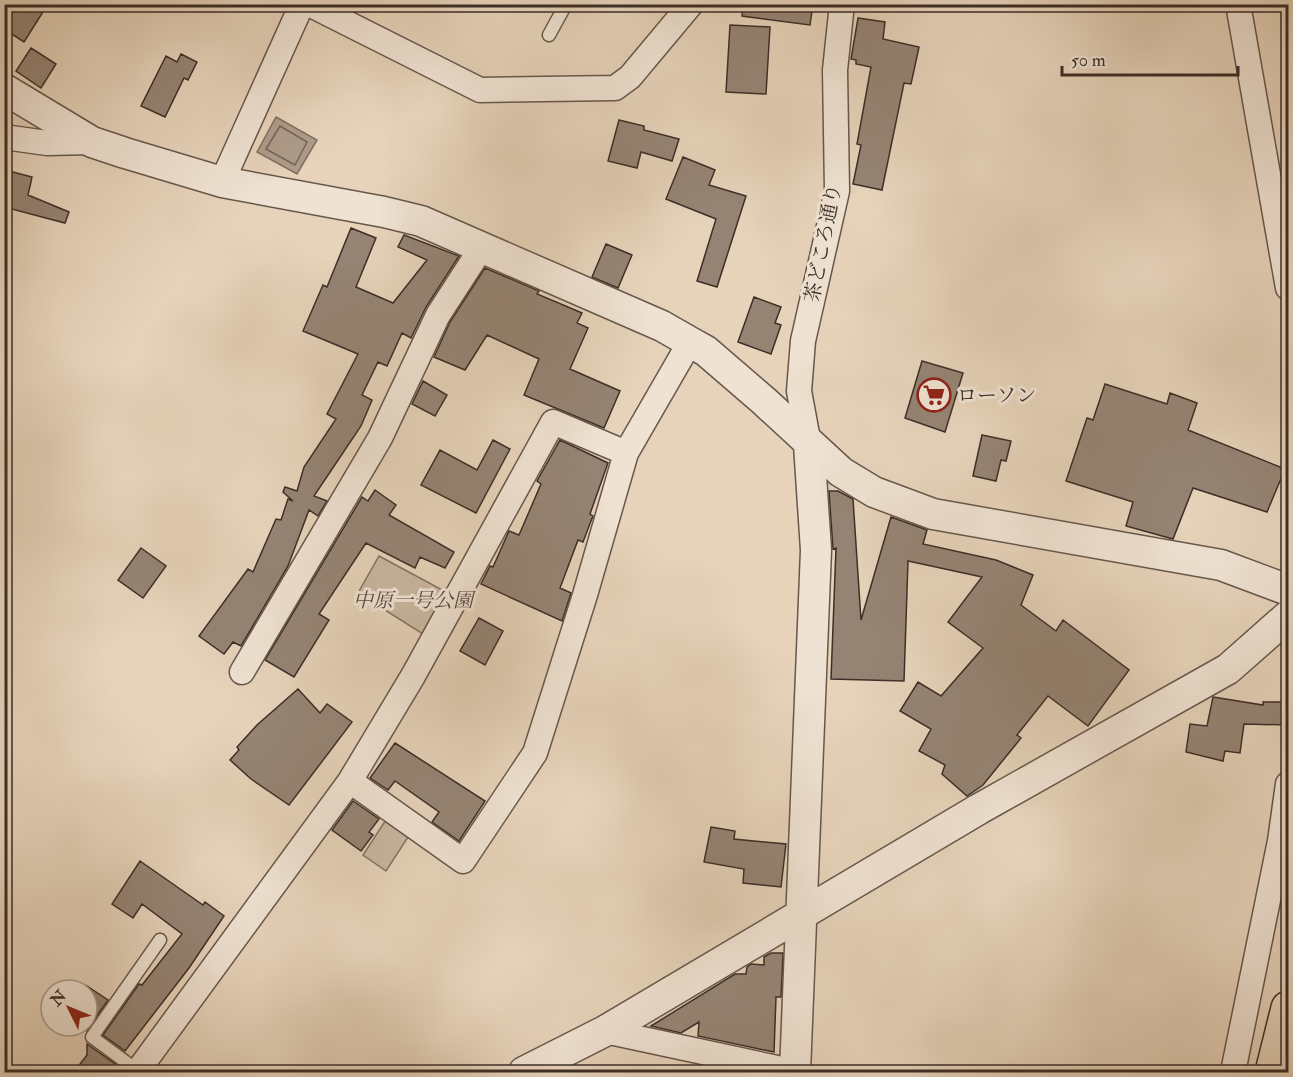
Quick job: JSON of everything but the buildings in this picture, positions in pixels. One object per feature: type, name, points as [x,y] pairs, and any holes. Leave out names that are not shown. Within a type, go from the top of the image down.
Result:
[{"type":"highway","points":[[1272,1072],[1288,1008]]},
{"type":"street","points":[[222,182],[302,4]]},
{"type":"street","points":[[309,4],[480,90],[615,88],[630,78],[691,4]]},
{"type":"street","name":"茶どころ通り","points":[[809,445],[799,392],[803,341],[837,191],[835,70],[842,4]]},
{"type":"street","points":[[1238,4],[1288,288]]},
{"type":"street","points":[[4,89],[92,142],[222,182],[421,221],[571,289],[662,326],[706,351],[841,472],[874,492],[933,514],[1221,566],[1288,590]]},
{"type":"street","points":[[4,137],[47,143],[92,142]]},
{"type":"street","points":[[242,672],[380,438],[438,315],[482,247]]},
{"type":"street","points":[[350,781],[463,861],[535,753],[627,453],[690,342]]},
{"type":"street","points":[[138,1072],[350,781],[413,676],[553,422],[627,453]]},
{"type":"street","points":[[605,1031],[795,1072],[816,550],[809,445]]},
{"type":"street","points":[[524,1072],[605,1031],[1108,734],[1228,669],[1288,616]]},
{"type":"street","points":[[1233,1072],[1278,853],[1288,784]]},
{"type":"lane","points":[[549,35],[566,4]]},
{"type":"lane","points":[[138,1072],[92,1037],[160,940]]},
{"type":"green space","name":"中原一号公園","points":[[379,556],[448,593],[426,636],[358,593]]},
{"type":"green space","points":[[389,815],[412,831],[386,871],[363,855]]},
{"type":"water","points":[[276,117],[317,140],[297,174],[257,152]]},
{"type":"place","name":"ローソン","points":[[934,395]]}]
